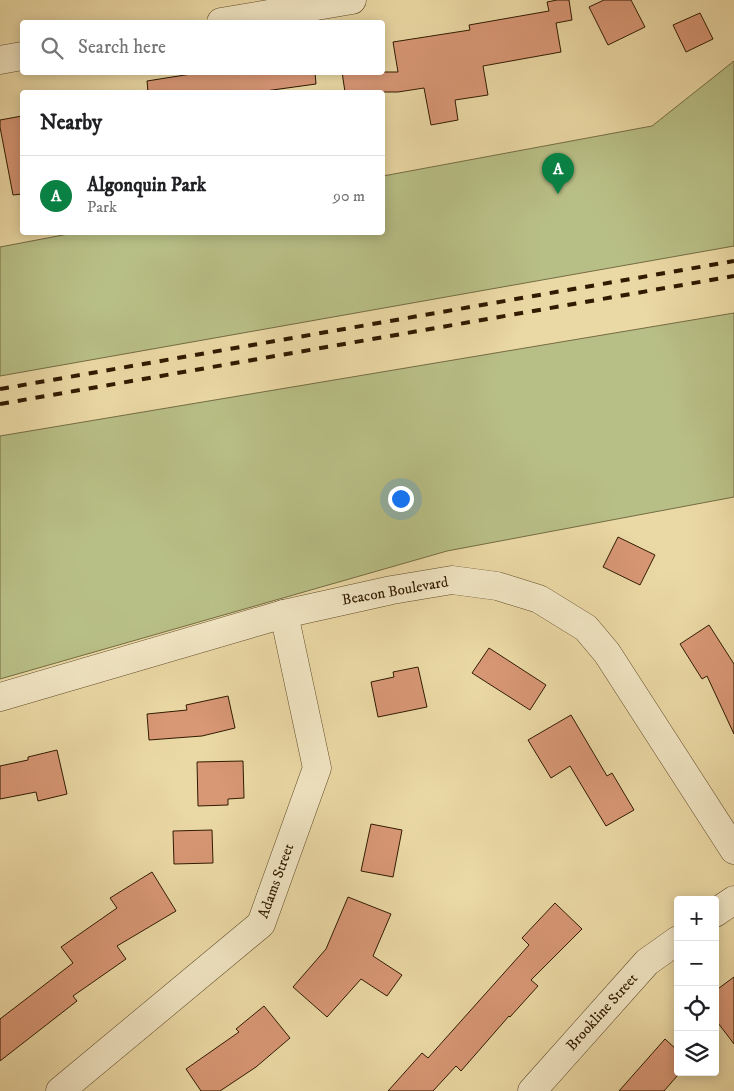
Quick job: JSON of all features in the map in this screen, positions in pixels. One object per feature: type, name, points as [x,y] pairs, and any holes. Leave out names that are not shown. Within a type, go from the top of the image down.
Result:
[{"type":"street","points":[[233,20],[352,0]]},
{"type":"street","points":[[0,60],[20,56]]},
{"type":"street","name":"Beacon Boulevard","points":[[0,696],[284,614],[392,590],[452,580],[497,586],[539,599],[586,628],[607,652],[734,850]]},
{"type":"street","name":"Adams Street","points":[[60,1091],[261,924],[317,768],[284,614]]},
{"type":"street","points":[[719,910],[734,900]]},
{"type":"street","name":"Brookline Street","points":[[532,1091],[647,962],[677,941]]},
{"type":"green space","points":[[734,61],[734,246],[0,376],[0,247],[63,235],[385,235],[385,176],[652,126]]},
{"type":"green space","points":[[734,313],[734,497],[447,551],[0,679],[0,436]]},
{"type":"building","points":[[569,0],[572,20],[556,23],[561,52],[483,66],[488,95],[455,100],[458,120],[431,125],[424,88],[398,92],[385,92],[385,90],[345,90],[342,75],[385,75],[385,72],[398,72],[393,42],[470,30],[469,25],[549,11],[547,2]]},
{"type":"building","points":[[604,0],[631,0],[645,27],[608,45],[589,7]]},
{"type":"building","points":[[700,13],[713,39],[686,52],[673,25]]},
{"type":"building","points":[[185,75],[315,75],[316,84],[272,90],[148,90],[147,81]]},
{"type":"building","points":[[20,116],[20,194],[13,195],[0,120]]},
{"type":"building","points":[[618,537],[655,555],[640,585],[603,567]]},
{"type":"building","points":[[709,625],[734,664],[734,734],[707,676],[702,679],[680,644]]},
{"type":"building","points":[[489,648],[546,685],[530,710],[472,673]]},
{"type":"building","points":[[418,667],[427,707],[378,717],[371,682],[394,677],[393,672]]},
{"type":"building","points":[[228,696],[235,728],[202,736],[149,740],[147,714],[187,710],[186,705]]},
{"type":"building","points":[[571,715],[607,776],[612,773],[634,810],[606,826],[570,766],[551,778],[528,740]]},
{"type":"building","points":[[57,750],[67,794],[38,801],[36,792],[0,799],[0,766],[28,760],[28,757]]},
{"type":"building","points":[[243,761],[244,798],[228,799],[228,805],[198,806],[197,762]]},
{"type":"building","points":[[371,824],[402,830],[393,877],[361,871]]},
{"type":"building","points":[[212,830],[213,863],[174,864],[173,831]]},
{"type":"building","points":[[152,872],[176,911],[117,946],[126,959],[73,996],[77,1001],[0,1061],[0,1019],[73,963],[61,947],[117,908],[110,898]]},
{"type":"building","points":[[348,897],[391,914],[373,956],[402,975],[387,996],[361,979],[327,1017],[293,987],[326,949]]},
{"type":"building","points":[[555,903],[582,929],[531,980],[538,986],[461,1071],[456,1066],[433,1091],[388,1091],[422,1053],[428,1058],[529,945],[522,938]]},
{"type":"building","points":[[734,977],[734,1044],[719,1024],[719,988]]},
{"type":"building","points":[[264,1006],[290,1038],[256,1067],[220,1091],[201,1091],[186,1069],[239,1032],[236,1029]]},
{"type":"building","points":[[665,1039],[674,1047],[674,1076],[677,1076],[664,1091],[619,1091]]},
{"type":"railway","points":[[0,389],[734,261]]},
{"type":"railway","points":[[0,404],[734,276]]},
{"type":"place","name":"Algonquin Park","points":[[558,194]]}]
